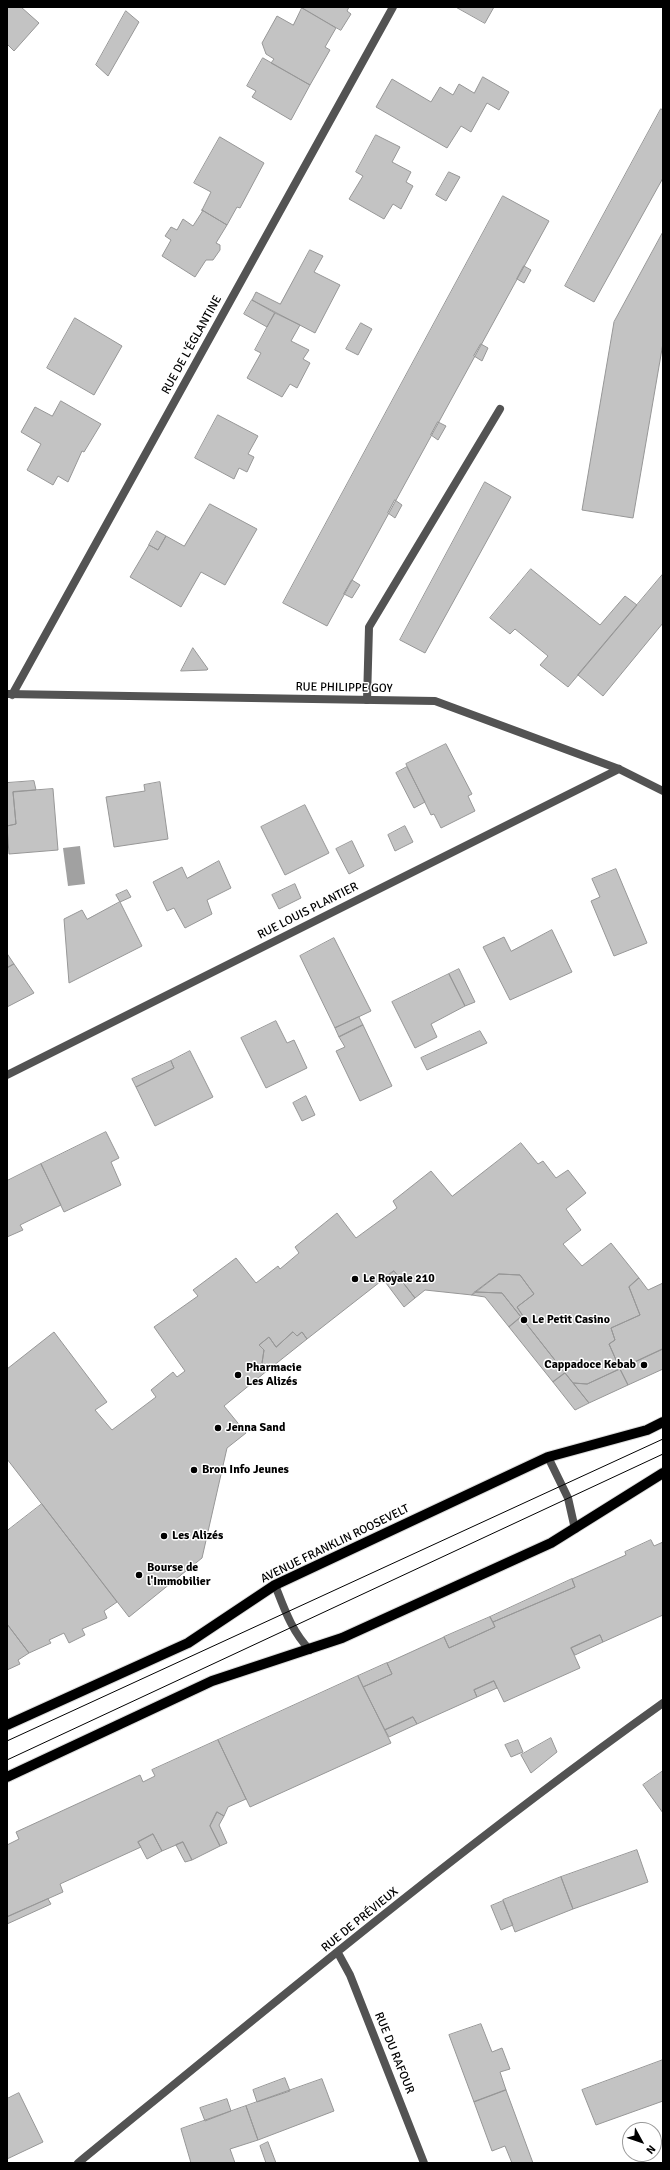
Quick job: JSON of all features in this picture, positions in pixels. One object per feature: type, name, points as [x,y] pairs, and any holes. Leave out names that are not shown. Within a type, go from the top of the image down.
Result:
[{"type":"main road","name":"AVENUE FRANKLIN ROOSEVELT","points":[[7,1725],[188,1643],[275,1585],[548,1457],[647,1430],[663,1422]]},
{"type":"main road","points":[[7,1777],[212,1681],[310,1650],[342,1638],[551,1543],[663,1473]]},
{"type":"street","name":"RUE DE L'ÉGLANTINE","points":[[9,695],[393,7]]},
{"type":"street","points":[[367,700],[369,627],[500,409]]},
{"type":"street","name":"RUE PHILIPPE GOY","points":[[9,695],[435,701],[619,769],[663,791]]},
{"type":"street","name":"RUE LOUIS PLANTIER","points":[[7,1075],[619,769]]},
{"type":"street","points":[[548,1457],[568,1498],[575,1529]]},
{"type":"street","points":[[275,1585],[292,1626],[302,1642],[310,1650]]},
{"type":"street","name":"RUE DE PRÉVIEUX","points":[[78,2163],[338,1953],[578,1764],[663,1703]]},
{"type":"street","name":"RUE DU RAFOUR","points":[[338,1953],[350,1975],[424,2163]]},
{"type":"shaded area","points":[[80,846],[85,884],[68,886],[63,848]]},
{"type":"building","points":[[7,7],[21,7],[39,23],[14,51],[7,44]]},
{"type":"building","points":[[301,7],[349,7],[347,11],[351,14],[341,30]]},
{"type":"building","points":[[456,7],[494,7],[485,23]]},
{"type":"building","points":[[302,8],[336,28],[325,47],[330,50],[310,85],[271,63],[274,59],[266,54],[262,43],[277,16],[293,25]]},
{"type":"building","points":[[126,11],[139,22],[108,76],[96,65]]},
{"type":"building","points":[[263,58],[310,85],[291,120],[252,97],[256,91],[247,86]]},
{"type":"building","points":[[483,77],[509,92],[499,110],[487,103],[471,132],[461,126],[447,148],[376,107],[392,79],[431,102],[440,87],[453,95],[459,84],[474,93]]},
{"type":"building","points":[[661,109],[663,110],[663,178],[594,302],[565,286]]},
{"type":"building","points":[[376,135],[400,147],[392,162],[411,172],[406,182],[413,186],[401,209],[393,204],[384,219],[349,199],[363,176],[356,172]]},
{"type":"building","points":[[220,137],[264,163],[240,208],[237,207],[227,225],[202,210],[211,192],[194,183]]},
{"type":"building","points":[[449,172],[460,177],[446,201],[436,195]]},
{"type":"building","points":[[503,196],[549,221],[327,626],[283,603]]},
{"type":"building","points":[[202,210],[227,225],[216,243],[220,245],[220,250],[213,260],[206,260],[195,277],[162,256],[171,240],[165,236],[171,227],[177,230],[183,219],[193,226]]},
{"type":"building","points":[[663,232],[663,343],[633,518],[582,510],[614,322]]},
{"type":"building","points":[[310,250],[323,256],[314,272],[340,285],[315,333],[252,300],[256,292],[280,304]]},
{"type":"building","points":[[524,266],[531,270],[524,283],[517,279]]},
{"type":"building","points":[[252,300],[275,313],[267,327],[244,314]]},
{"type":"building","points":[[275,313],[300,325],[291,341],[309,350],[303,359],[310,363],[297,388],[290,384],[282,397],[247,378],[261,353],[255,350]]},
{"type":"building","points":[[75,318],[122,346],[94,395],[47,368]]},
{"type":"building","points":[[361,323],[372,329],[358,355],[346,349]]},
{"type":"building","points":[[481,344],[488,348],[482,361],[474,356]]},
{"type":"building","points":[[61,401],[101,424],[84,452],[82,451],[68,482],[58,476],[53,485],[27,470],[41,444],[21,432],[35,407],[52,416]]},
{"type":"building","points":[[218,415],[258,436],[248,454],[254,457],[247,472],[239,468],[234,479],[195,458]]},
{"type":"building","points":[[438,422],[446,426],[438,440],[431,435]]},
{"type":"building","points":[[485,482],[511,497],[425,653],[400,640]]},
{"type":"building","points":[[395,500],[402,505],[395,518],[388,513]]},
{"type":"building","points":[[210,504],[257,529],[225,585],[201,572],[181,607],[130,577],[149,545],[158,550],[166,536],[184,546]]},
{"type":"building","points":[[157,531],[166,536],[158,550],[149,545]]},
{"type":"building","points":[[531,569],[600,625],[625,596],[637,605],[568,687],[540,665],[548,656],[515,629],[510,634],[490,618]]},
{"type":"building","points":[[663,574],[663,623],[603,696],[578,675]]},
{"type":"building","points":[[352,580],[360,585],[352,598],[344,594]]},
{"type":"building","points":[[193,648],[208,669],[207,670],[181,671]]},
{"type":"building","points":[[446,744],[472,794],[468,796],[475,811],[441,828],[434,814],[431,815],[406,764]]},
{"type":"building","points":[[407,767],[425,802],[414,808],[396,773]]},
{"type":"building","points":[[34,781],[36,790],[13,792],[16,824],[7,826],[7,783]]},
{"type":"building","points":[[160,782],[168,839],[114,847],[106,797],[145,791],[144,785]]},
{"type":"building","points":[[53,789],[58,850],[9,854],[7,826],[16,824],[13,792]]},
{"type":"building","points":[[305,805],[329,853],[285,875],[261,827]]},
{"type":"building","points":[[405,826],[413,842],[395,851],[388,835]]},
{"type":"building","points":[[352,841],[364,866],[349,874],[336,849]]},
{"type":"building","points":[[219,861],[231,888],[207,900],[212,914],[185,928],[174,908],[167,911],[153,882],[182,867],[187,878]]},
{"type":"building","points":[[616,869],[647,943],[614,956],[591,901],[600,897],[592,879]]},
{"type":"building","points":[[295,884],[301,898],[279,909],[272,895]]},
{"type":"building","points":[[127,890],[131,897],[120,902],[116,895]]},
{"type":"building","points":[[120,902],[142,946],[69,983],[64,919],[82,910],[87,919]]},
{"type":"building","points":[[552,930],[572,972],[510,1000],[483,947],[504,937],[511,951]]},
{"type":"building","points":[[334,938],[371,1011],[335,1028],[300,956]]},
{"type":"building","points":[[8,955],[14,964],[7,968],[7,956]]},
{"type":"building","points":[[14,964],[34,993],[7,1007],[7,968]]},
{"type":"building","points":[[459,969],[475,1002],[465,1006],[449,974]]},
{"type":"building","points":[[449,974],[465,1006],[431,1024],[437,1037],[415,1048],[392,1002]]},
{"type":"building","points":[[359,1017],[363,1025],[339,1037],[335,1028]]},
{"type":"building","points":[[276,1021],[287,1043],[294,1040],[307,1068],[266,1088],[241,1038]]},
{"type":"building","points":[[363,1025],[392,1086],[360,1101],[336,1051],[345,1047],[339,1037]]},
{"type":"building","points":[[480,1031],[487,1043],[427,1070],[421,1058]]},
{"type":"building","points":[[190,1051],[213,1097],[155,1126],[136,1087],[174,1068],[171,1061]]},
{"type":"building","points":[[171,1061],[174,1068],[136,1087],[132,1079]]},
{"type":"building","points":[[306,1096],[315,1115],[302,1121],[293,1103]]},
{"type":"building","points":[[106,1132],[119,1158],[111,1162],[121,1185],[64,1212],[41,1164]]},
{"type":"building","points":[[521,1143],[538,1164],[543,1161],[556,1178],[568,1170],[586,1193],[566,1209],[581,1230],[563,1244],[582,1266],[611,1243],[639,1278],[629,1287],[640,1315],[611,1328],[615,1340],[609,1344],[620,1369],[587,1384],[573,1383],[521,1317],[523,1316],[517,1307],[534,1294],[520,1275],[499,1274],[472,1295],[425,1290],[415,1298],[394,1271],[307,1339],[302,1332],[297,1336],[293,1332],[276,1347],[269,1337],[259,1345],[264,1350],[262,1363],[268,1370],[224,1406],[246,1433],[227,1448],[202,1558],[129,1617],[7,1459],[7,1369],[54,1332],[107,1402],[95,1410],[112,1430],[156,1397],[151,1390],[173,1372],[177,1377],[185,1371],[154,1327],[198,1296],[193,1290],[236,1258],[256,1283],[278,1266],[280,1269],[299,1253],[295,1247],[337,1213],[356,1238],[397,1208],[393,1201],[431,1171],[452,1196]]},
{"type":"building","points":[[41,1164],[61,1205],[20,1225],[23,1230],[7,1237],[7,1181]]},
{"type":"building","points":[[394,1271],[415,1298],[404,1307],[383,1279]]},
{"type":"building","points":[[499,1274],[520,1275],[534,1294],[517,1307],[523,1316],[521,1317],[502,1293],[475,1292]]},
{"type":"building","points":[[639,1278],[648,1290],[663,1283],[663,1349],[620,1369],[609,1344],[615,1340],[611,1328],[640,1315],[629,1287]]},
{"type":"building","points":[[475,1292],[502,1293],[521,1317],[509,1327],[485,1297],[472,1295]]},
{"type":"building","points":[[521,1317],[565,1373],[553,1382],[509,1327]]},
{"type":"building","points":[[293,1332],[297,1336],[302,1332],[307,1339],[268,1370],[262,1363],[264,1350],[259,1345],[269,1337],[276,1347]]},
{"type":"building","points":[[663,1349],[663,1369],[628,1385],[620,1369]]},
{"type":"building","points":[[620,1369],[628,1385],[589,1403],[573,1383],[587,1384]]},
{"type":"building","points":[[565,1373],[589,1403],[575,1410],[553,1382]]},
{"type":"building","points":[[42,1504],[117,1602],[104,1611],[107,1618],[82,1629],[85,1635],[69,1643],[64,1633],[49,1640],[51,1643],[29,1653],[7,1624],[7,1531]]},
{"type":"building","points":[[651,1540],[654,1546],[663,1542],[663,1615],[603,1642],[600,1635],[571,1648],[580,1668],[504,1702],[494,1681],[474,1690],[477,1697],[417,1724],[413,1717],[385,1730],[363,1687],[392,1674],[387,1663],[444,1637],[449,1648],[495,1627],[493,1622],[575,1587],[572,1579],[626,1555],[625,1552]]},
{"type":"building","points":[[572,1579],[575,1587],[493,1622],[490,1617]]},
{"type":"building","points":[[490,1617],[495,1627],[449,1648],[444,1637]]},
{"type":"building","points":[[7,1624],[29,1653],[18,1660],[20,1664],[7,1670]]},
{"type":"building","points":[[600,1635],[603,1642],[575,1655],[571,1648]]},
{"type":"building","points":[[387,1663],[392,1674],[363,1687],[358,1676]]},
{"type":"building","points":[[358,1676],[391,1743],[250,1807],[218,1740]]},
{"type":"building","points":[[494,1681],[497,1688],[477,1697],[474,1690]]},
{"type":"building","points":[[413,1717],[417,1724],[389,1737],[385,1730]]},
{"type":"building","points":[[551,1738],[557,1752],[531,1773],[521,1755]]},
{"type":"building","points":[[218,1740],[246,1799],[228,1807],[224,1816],[217,1812],[210,1826],[220,1846],[192,1860],[183,1842],[162,1851],[153,1834],[138,1842],[141,1847],[60,1884],[63,1892],[7,1917],[7,1845],[19,1839],[16,1832],[140,1775],[143,1782],[155,1776],[152,1770]]},
{"type":"building","points":[[518,1740],[523,1752],[511,1757],[505,1745]]},
{"type":"building","points":[[663,1771],[663,1813],[643,1785]]},
{"type":"building","points":[[217,1812],[224,1816],[219,1825],[227,1843],[220,1846],[210,1826]]},
{"type":"building","points":[[153,1834],[162,1851],[147,1859],[138,1842]]},
{"type":"building","points":[[183,1842],[192,1860],[185,1862],[176,1845]]},
{"type":"building","points":[[637,1850],[648,1882],[573,1909],[561,1877]]},
{"type":"building","points":[[561,1877],[573,1909],[515,1932],[503,1900]]},
{"type":"building","points":[[48,1899],[51,1904],[7,1924],[7,1917]]},
{"type":"building","points":[[503,1901],[513,1925],[501,1930],[491,1906]]},
{"type":"building","points":[[481,2024],[492,2052],[502,2048],[510,2069],[500,2072],[506,2090],[474,2102],[449,2035]]},
{"type":"building","points":[[663,2060],[663,2101],[596,2125],[582,2090]]},
{"type":"building","points":[[285,2078],[290,2091],[257,2102],[253,2090]]},
{"type":"building","points":[[322,2079],[334,2111],[258,2140],[246,2106]]},
{"type":"building","points":[[506,2090],[533,2163],[512,2163],[505,2146],[492,2151],[474,2102]]},
{"type":"building","points":[[19,2093],[43,2142],[7,2159],[7,2099]]},
{"type":"building","points":[[227,2099],[231,2111],[205,2121],[200,2108]]},
{"type":"building","points":[[246,2106],[258,2140],[230,2149],[235,2163],[191,2163],[181,2129]]},
{"type":"building","points":[[268,2142],[276,2163],[266,2163],[260,2146]]},
{"type":"tram line","points":[[7,1741],[663,1439]]},
{"type":"tram line","points":[[7,1760],[663,1454]]},
{"type":"place","name":"Le Royale 210","points":[[355,1279]]},
{"type":"place","name":"Le Petit Casino","points":[[524,1320]]},
{"type":"place","name":"Cappadoce Kebab","points":[[644,1365]]},
{"type":"place","name":"Pharmacie Les Alizés","points":[[238,1375]]},
{"type":"place","name":"Jenna Sand","points":[[218,1428]]},
{"type":"place","name":"Bron Info Jeunes","points":[[194,1470]]},
{"type":"place","name":"Les Alizés","points":[[164,1536]]},
{"type":"place","name":"Bourse de l'Immobilier","points":[[139,1575]]}]
